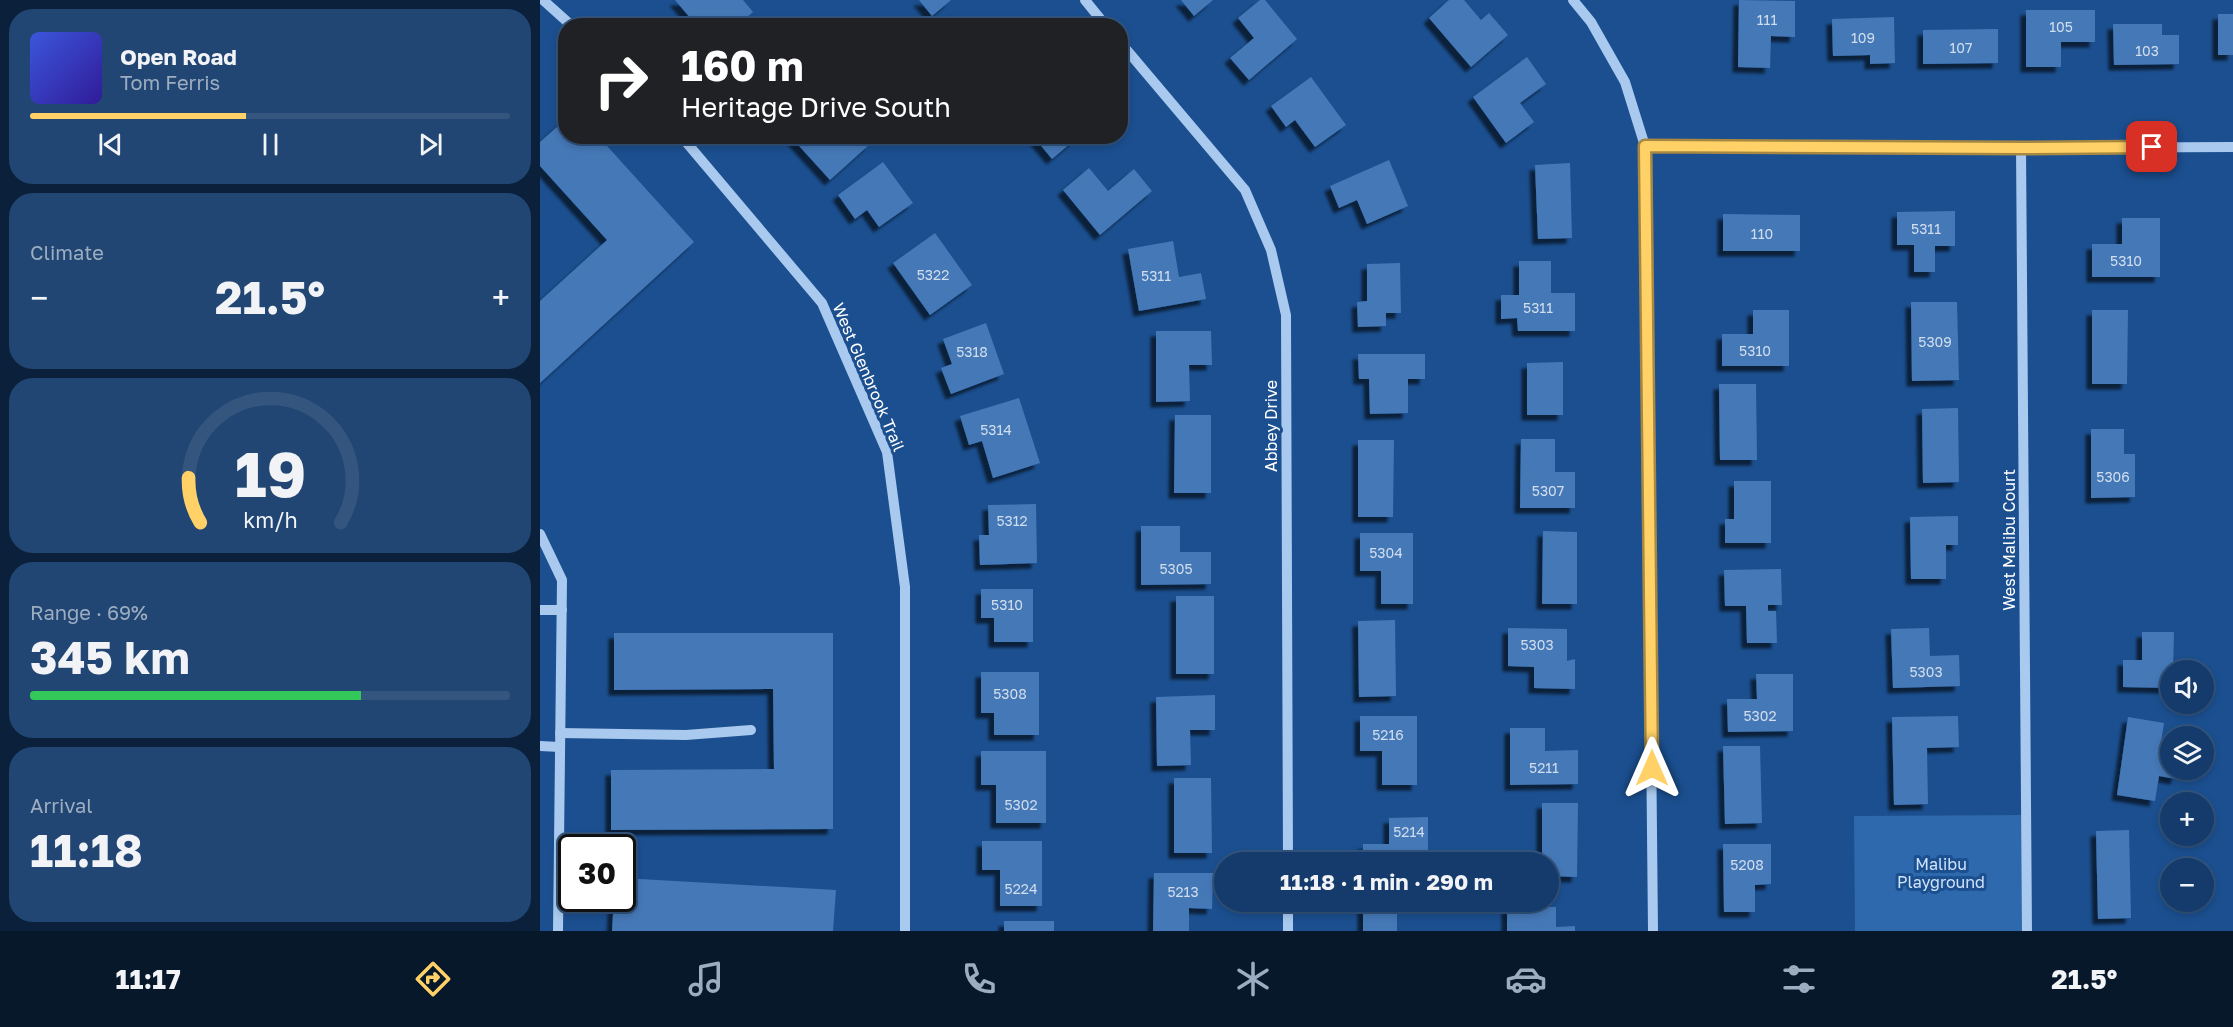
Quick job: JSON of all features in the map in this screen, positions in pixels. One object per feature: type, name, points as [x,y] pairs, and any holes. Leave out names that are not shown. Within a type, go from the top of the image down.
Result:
[{"type":"street","points":[[543,0],[563,18]]},
{"type":"street","points":[[1085,0],[1100,18]]},
{"type":"street","points":[[1573,0],[1591,22],[1625,82],[1645,146],[1653,931]]},
{"type":"street","name":"Abbey Drive","points":[[1128,51],[1245,190],[1271,250],[1286,315],[1288,852]]},
{"type":"street","name":"West Glenbrook Trail","points":[[688,144],[822,303],[887,452],[905,587],[905,931]]},
{"type":"street","points":[[1645,146],[2233,147]]},
{"type":"street","name":"West Malibu Court","points":[[2021,148],[2027,931]]},
{"type":"street","points":[[540,534],[562,580],[558,931]]},
{"type":"street","points":[[540,610],[562,610]]},
{"type":"street","points":[[560,733],[686,735],[751,730]]},
{"type":"street","points":[[540,746],[560,747]]},
{"type":"street","points":[[1288,912],[1288,931]]},
{"type":"green space","name":"Malibu Playground","points":[[2027,815],[2027,931],[1855,931],[1854,816]]},
{"type":"building","points":[[675,0],[743,0],[753,12],[746,18],[690,18]]},
{"type":"building","points":[[919,0],[951,0],[932,16]]},
{"type":"building","points":[[1181,0],[1213,0],[1194,16]]},
{"type":"building","points":[[1260,0],[1265,0],[1297,39],[1249,80],[1230,58],[1254,38],[1238,18]]},
{"type":"building","points":[[1449,0],[1464,0],[1481,20],[1489,13],[1508,35],[1471,67],[1429,18]]},
{"type":"building","points":[[1739,0],[1795,1],[1795,37],[1771,36],[1770,68],[1738,67]]},
{"type":"building","points":[[2026,10],[2095,10],[2095,42],[2061,42],[2061,67],[2026,67]]},
{"type":"building","points":[[2218,14],[2233,14],[2233,55],[2218,55]]},
{"type":"building","points":[[1894,17],[1895,63],[1870,64],[1870,55],[1833,56],[1832,19]]},
{"type":"building","points":[[2113,24],[2162,24],[2162,35],[2179,35],[2179,64],[2114,65]]},
{"type":"building","points":[[1998,29],[1998,63],[1923,64],[1923,30]]},
{"type":"building","points":[[1527,57],[1546,84],[1520,103],[1534,122],[1506,143],[1473,97]]},
{"type":"building","points":[[1311,77],[1346,125],[1315,147],[1295,120],[1286,127],[1271,106]]},
{"type":"building","points":[[558,126],[558,144],[605,144],[694,242],[540,383],[540,301],[607,240],[540,166],[540,142]]},
{"type":"building","points":[[797,144],[870,144],[830,180]]},
{"type":"building","points":[[1040,144],[1070,144],[1052,159]]},
{"type":"building","points":[[1389,160],[1408,206],[1367,224],[1357,200],[1339,208],[1330,186]]},
{"type":"building","points":[[883,162],[913,203],[879,227],[867,210],[855,219],[838,195]]},
{"type":"building","points":[[1570,163],[1572,238],[1538,239],[1535,165]]},
{"type":"building","points":[[1089,168],[1108,191],[1134,169],[1152,191],[1100,235],[1063,190]]},
{"type":"building","points":[[1955,211],[1955,246],[1935,246],[1935,272],[1914,272],[1914,245],[1897,245],[1897,212]]},
{"type":"building","points":[[1723,214],[1800,215],[1800,251],[1723,251]]},
{"type":"building","points":[[2122,218],[2160,218],[2160,277],[2092,277],[2092,244],[2122,244]]},
{"type":"building","points":[[935,233],[972,285],[930,315],[893,263]]},
{"type":"building","points":[[1173,241],[1179,277],[1201,273],[1206,299],[1139,311],[1128,249]]},
{"type":"building","points":[[1519,261],[1551,261],[1551,293],[1575,293],[1575,331],[1518,331],[1517,318],[1501,319],[1501,295],[1519,295]]},
{"type":"building","points":[[1400,263],[1401,313],[1386,313],[1386,326],[1358,327],[1357,302],[1367,301],[1367,264]]},
{"type":"building","points":[[1911,302],[1957,302],[1959,380],[1912,381]]},
{"type":"building","points":[[1753,310],[1789,310],[1789,366],[1722,366],[1722,334],[1753,334]]},
{"type":"building","points":[[2092,310],[2128,310],[2127,384],[2092,384]]},
{"type":"building","points":[[986,323],[1004,374],[951,394],[941,368],[952,364],[943,339]]},
{"type":"building","points":[[1156,331],[1211,331],[1212,365],[1189,365],[1190,401],[1156,402]]},
{"type":"building","points":[[1358,354],[1425,354],[1425,379],[1408,379],[1408,413],[1370,414],[1369,379],[1359,379]]},
{"type":"building","points":[[1563,362],[1563,415],[1527,415],[1527,363]]},
{"type":"building","points":[[1719,384],[1756,384],[1757,460],[1720,460]]},
{"type":"building","points":[[1019,398],[1040,463],[993,478],[982,441],[969,445],[960,416]]},
{"type":"building","points":[[1958,408],[1959,482],[1923,483],[1922,409]]},
{"type":"building","points":[[1175,415],[1211,415],[1211,493],[1174,493]]},
{"type":"building","points":[[2091,429],[2124,429],[2124,454],[2135,454],[2135,497],[2091,498]]},
{"type":"building","points":[[1521,439],[1555,439],[1555,472],[1575,472],[1575,508],[1520,508]]},
{"type":"building","points":[[1358,440],[1394,440],[1393,517],[1358,517]]},
{"type":"building","points":[[1734,481],[1771,481],[1771,543],[1725,543],[1725,519],[1734,519]]},
{"type":"building","points":[[1036,504],[1037,563],[980,565],[979,535],[989,535],[988,505]]},
{"type":"building","points":[[1958,516],[1958,545],[1946,545],[1946,579],[1911,579],[1910,517]]},
{"type":"building","points":[[1141,526],[1180,526],[1180,552],[1211,552],[1211,584],[1141,585]]},
{"type":"building","points":[[1543,531],[1577,532],[1577,604],[1542,604]]},
{"type":"building","points":[[1360,533],[1413,533],[1413,604],[1381,604],[1381,571],[1360,571]]},
{"type":"building","points":[[1781,569],[1782,605],[1768,605],[1768,611],[1776,611],[1777,643],[1747,643],[1746,606],[1725,606],[1724,570]]},
{"type":"building","points":[[981,589],[1033,589],[1033,642],[994,642],[994,618],[981,618]]},
{"type":"building","points":[[1176,596],[1214,596],[1214,674],[1176,674]]},
{"type":"building","points":[[1395,620],[1396,696],[1359,697],[1358,621]]},
{"type":"building","points":[[1508,628],[1567,629],[1567,661],[1575,659],[1575,689],[1534,688],[1534,667],[1508,666]]},
{"type":"building","points":[[1929,628],[1930,656],[1959,655],[1960,686],[1893,688],[1891,629]]},
{"type":"building","points":[[2142,632],[2174,632],[2173,660],[2160,660],[2160,688],[2123,687],[2123,660],[2142,660]]},
{"type":"building","points":[[614,633],[833,633],[833,829],[611,830],[611,770],[774,769],[773,689],[614,690]]},
{"type":"building","points":[[981,672],[1039,672],[1039,735],[994,735],[994,713],[981,713]]},
{"type":"building","points":[[1756,674],[1793,674],[1793,731],[1728,732],[1727,699],[1757,699]]},
{"type":"building","points":[[1215,695],[1215,730],[1190,730],[1191,765],[1157,766],[1156,697]]},
{"type":"building","points":[[1360,716],[1417,716],[1417,785],[1382,785],[1382,751],[1360,751]]},
{"type":"building","points":[[1958,716],[1959,747],[1927,748],[1928,804],[1894,805],[1892,717]]},
{"type":"building","points":[[2128,717],[2164,723],[2164,726],[2160,726],[2160,776],[2155,801],[2117,795]]},
{"type":"building","points":[[1510,728],[1545,728],[1545,751],[1578,750],[1578,784],[1510,785]]},
{"type":"building","points":[[1723,746],[1760,746],[1762,823],[1725,824]]},
{"type":"building","points":[[981,751],[1046,751],[1046,823],[996,823],[996,785],[981,785]]},
{"type":"building","points":[[1174,778],[1211,778],[1212,853],[1174,853]]},
{"type":"building","points":[[1542,803],[1578,803],[1577,877],[1559,876],[1559,852],[1542,852]]},
{"type":"building","points":[[1428,817],[1428,852],[1363,852],[1363,844],[1389,844],[1389,818]]},
{"type":"building","points":[[2129,830],[2131,918],[2098,919],[2096,831]]},
{"type":"building","points":[[982,841],[1042,841],[1042,906],[1000,906],[1000,870],[982,870]]},
{"type":"building","points":[[1723,844],[1771,844],[1771,884],[1755,885],[1755,912],[1724,912]]},
{"type":"building","points":[[1154,873],[1213,873],[1212,909],[1189,908],[1189,931],[1153,931]]},
{"type":"building","points":[[636,879],[836,890],[833,931],[612,931],[613,912],[636,912]]},
{"type":"building","points":[[1363,912],[1397,912],[1397,931],[1363,931]]},
{"type":"building","points":[[1507,912],[1556,912],[1556,927],[1575,926],[1575,931],[1507,931]]},
{"type":"building","points":[[1004,921],[1054,921],[1054,931],[1004,931]]},
{"type":"route","points":[[1652,768],[1645,146],[2152,147]]}]
